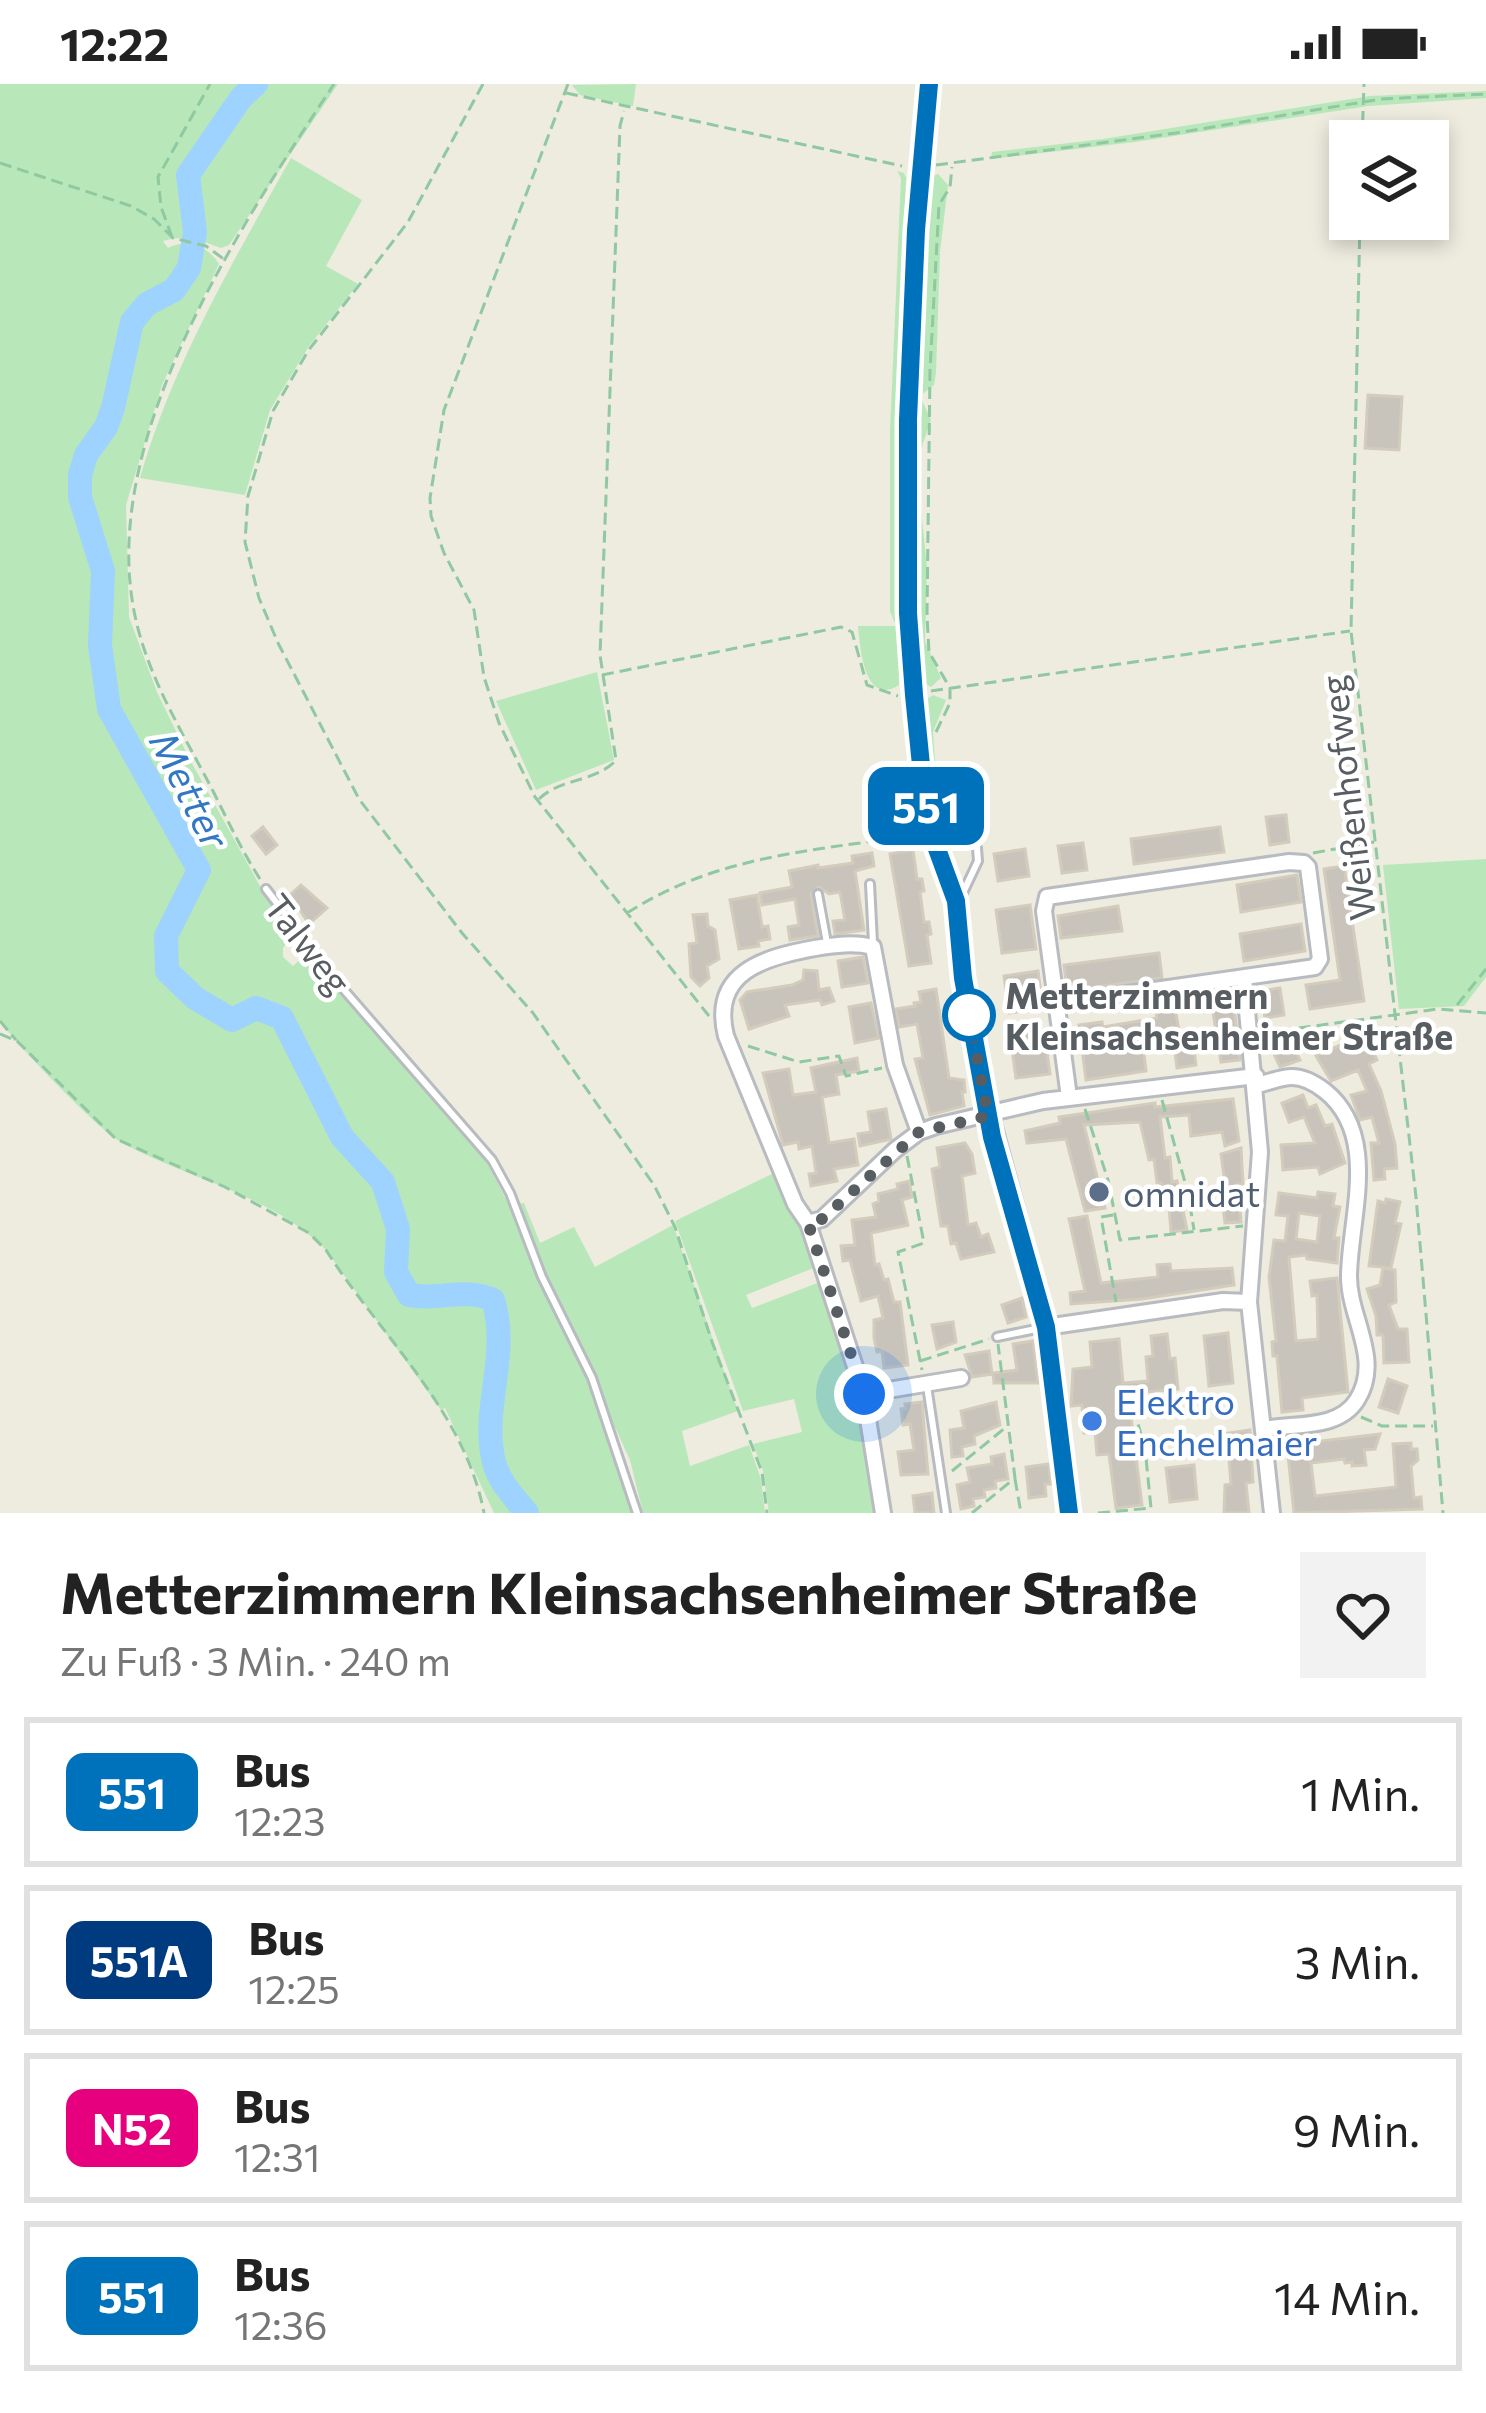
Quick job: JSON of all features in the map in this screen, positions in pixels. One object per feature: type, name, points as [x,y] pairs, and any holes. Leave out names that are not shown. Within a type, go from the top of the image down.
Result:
[{"type":"main road","points":[[928,84],[908,466],[908,613],[927,836],[957,912],[963,978],[988,1116],[1046,1327],[1070,1513]]},
{"type":"street","points":[[1057,1004],[1318,965],[1304,862],[1052,894],[1044,911],[1057,1004],[1076,1096]]},
{"type":"street","points":[[884,1513],[864,1394],[808,1223],[795,1204],[721,1016],[730,987],[746,969],[767,958],[828,946],[873,947],[896,1065],[919,1132]]},
{"type":"street","points":[[1244,978],[1259,1152],[1249,1302],[1272,1513]]},
{"type":"street","points":[[808,1223],[822,1219],[919,1132],[1076,1096],[1289,1077],[1314,1083],[1338,1104],[1351,1126],[1357,1175],[1350,1290],[1365,1346],[1367,1375],[1348,1411],[1320,1423],[1264,1429]]},
{"type":"street","points":[[1046,1327],[1223,1300],[1249,1302]]},
{"type":"street","points":[[864,1394],[961,1378]]},
{"type":"lane","points":[[927,836],[964,836],[977,848],[978,861],[957,912]]},
{"type":"lane","points":[[870,884],[873,947]]},
{"type":"lane","name":"Talweg","points":[[266,889],[338,983],[493,1160],[542,1277],[592,1378],[637,1513]]},
{"type":"lane","points":[[818,894],[828,946]]},
{"type":"lane","points":[[997,1337],[1046,1327]]},
{"type":"lane","points":[[927,1383],[946,1513]]},
{"type":"path","points":[[173,238],[161,207],[158,177],[210,84]]},
{"type":"path","name":"Talweg","points":[[266,889],[158,686],[132,599],[128,544],[140,467],[159,403],[227,261],[334,84]]},
{"type":"path","points":[[483,84],[407,222],[308,351],[273,411],[248,496],[245,542],[259,598],[278,643],[359,799],[462,933],[533,1013],[654,1185],[675,1227],[712,1342],[762,1472],[767,1513]]},
{"type":"path","points":[[568,84],[452,385],[430,498],[436,534],[474,610],[490,699],[507,744],[538,800],[729,1043],[799,1062],[839,1056],[846,1076],[896,1065]]},
{"type":"path","points":[[1363,120],[1364,84]]},
{"type":"path","points":[[564,93],[881,163],[921,166],[1176,133],[1363,102],[1486,94]]},
{"type":"path","points":[[538,800],[548,790],[614,766],[616,760],[602,675],[620,126],[625,109]]},
{"type":"path","points":[[0,163],[131,206],[173,238],[206,246],[227,261]]},
{"type":"path","points":[[935,734],[950,704],[950,688],[929,652],[931,347],[939,205],[950,188],[952,163]]},
{"type":"path","name":"Weißenhofweg","points":[[1360,240],[1351,631],[1395,1016],[1443,1513]]},
{"type":"path","points":[[602,675],[841,627],[852,632],[868,685],[891,696],[914,695],[1351,631]]},
{"type":"path","points":[[626,914],[705,872],[768,858],[927,836]]},
{"type":"path","points":[[1304,862],[1317,849],[1376,842]]},
{"type":"path","points":[[1455,1008],[1486,969]]},
{"type":"path","points":[[1263,1033],[1455,1008],[1486,1012]]},
{"type":"path","points":[[0,1021],[116,1139],[225,1187],[309,1233],[326,1250],[443,1412],[484,1513]]},
{"type":"path","points":[[0,1034],[17,1041]]},
{"type":"path","points":[[1160,1087],[1192,1207],[1194,1233]]},
{"type":"path","points":[[1076,1096],[1120,1240],[1255,1224]]},
{"type":"path","points":[[904,1142],[925,1243],[898,1252],[927,1383]]},
{"type":"path","points":[[1115,1215],[1101,1217],[1118,1317]]},
{"type":"path","points":[[920,1361],[997,1337],[1021,1513]]},
{"type":"path","points":[[1348,1411],[1382,1426],[1436,1425]]},
{"type":"path","points":[[1098,1513],[1151,1508],[1145,1448],[1136,1417]]},
{"type":"path","points":[[941,1480],[1007,1427]]},
{"type":"path","points":[[972,1513],[1015,1478]]},
{"type":"green space","points":[[0,84],[338,84],[229,245],[221,248],[186,238],[163,241],[168,248],[196,245],[219,264],[162,385],[126,505],[129,617],[157,692],[189,758],[260,886],[293,934],[283,957],[293,966],[305,955],[311,957],[481,1151],[527,1240],[518,1204],[524,1203],[540,1243],[574,1227],[595,1267],[673,1225],[738,1411],[682,1431],[690,1466],[749,1445],[761,1479],[765,1513],[643,1513],[630,1460],[596,1386],[632,1513],[494,1513],[445,1408],[441,1410],[326,1250],[254,1200],[119,1141],[57,1085],[0,1021]]},
{"type":"green space","points":[[636,84],[633,106],[580,95],[572,85]]},
{"type":"green space","points":[[1486,91],[1486,98],[1368,106],[991,159],[992,152],[1370,96]]},
{"type":"green space","points":[[291,158],[362,200],[326,266],[358,284],[309,346],[270,410],[245,495],[140,478],[187,354]]},
{"type":"green space","points":[[897,171],[906,178],[895,436],[899,685],[888,690],[872,682],[867,672],[858,626],[896,626],[890,611],[890,432],[901,178]]},
{"type":"green space","points":[[938,174],[948,185],[940,252],[936,373],[934,385],[920,396],[931,420],[921,449],[925,641],[941,678],[931,687],[922,682],[918,619],[917,430],[926,179]]},
{"type":"green space","points":[[597,672],[614,760],[536,790],[496,701]]},
{"type":"green space","points":[[933,695],[946,700],[933,732],[936,775],[946,799],[949,834],[940,836],[924,701]]},
{"type":"green space","points":[[1486,859],[1486,977],[1464,1006],[1399,1009],[1383,865]]},
{"type":"green space","points":[[774,1173],[795,1218],[805,1228],[816,1267],[746,1295],[752,1308],[820,1282],[854,1383],[878,1513],[769,1513],[763,1471],[753,1444],[802,1432],[794,1399],[743,1411],[675,1221]]},
{"type":"building","points":[[1368,395],[1402,397],[1399,450],[1365,448]]},
{"type":"building","points":[[1286,815],[1289,842],[1270,845],[1266,817]]},
{"type":"building","points":[[263,827],[277,845],[266,854],[252,836]]},
{"type":"building","points":[[1220,827],[1224,852],[1134,864],[1131,839]]},
{"type":"building","points":[[1083,843],[1087,870],[1062,873],[1058,846]]},
{"type":"building","points":[[1025,849],[1029,876],[998,881],[994,854]]},
{"type":"building","points":[[913,850],[917,879],[922,879],[924,891],[920,892],[924,922],[929,922],[931,934],[927,935],[931,963],[909,966],[890,854]]},
{"type":"building","points":[[872,853],[874,866],[855,871],[864,930],[835,934],[833,921],[845,920],[840,892],[829,894],[819,887],[811,894],[818,936],[790,940],[788,927],[799,925],[795,899],[762,905],[760,893],[792,887],[789,871],[853,863],[852,856]]},
{"type":"building","points":[[1344,866],[1364,1001],[1310,1009],[1306,985],[1340,980],[1324,869]]},
{"type":"building","points":[[1297,875],[1301,902],[1241,912],[1237,885]]},
{"type":"building","points":[[301,885],[327,908],[309,924],[290,895]]},
{"type":"building","points":[[757,895],[762,927],[768,926],[770,939],[739,949],[730,900]]},
{"type":"building","points":[[1030,905],[1036,949],[1002,953],[996,910]]},
{"type":"building","points":[[1118,906],[1122,931],[1061,938],[1058,916]]},
{"type":"building","points":[[707,914],[708,926],[715,930],[719,959],[707,966],[709,978],[700,986],[691,977],[689,944],[697,943],[693,915]]},
{"type":"building","points":[[1301,924],[1305,951],[1244,961],[1240,934]]},
{"type":"building","points":[[1159,953],[1162,978],[1067,991],[1064,965]]},
{"type":"building","points":[[863,957],[868,983],[842,987],[838,961]]},
{"type":"building","points":[[804,970],[817,971],[819,990],[829,988],[834,1001],[785,1005],[789,1016],[749,1029],[740,1000],[747,992],[792,985],[803,980]]},
{"type":"building","points":[[1038,971],[1043,1008],[1009,1013],[1004,976]]},
{"type":"building","points":[[1280,988],[1284,1015],[1265,1018],[1261,991]]},
{"type":"building","points":[[936,989],[949,1078],[964,1080],[965,1092],[964,1106],[930,1115],[915,1059],[923,1058],[917,1024],[899,1027],[896,1009],[915,1006],[921,1002],[919,992]]},
{"type":"building","points":[[1233,997],[1240,1060],[1221,1062],[1211,1000]]},
{"type":"building","points":[[871,1003],[879,1038],[855,1043],[849,1007]]},
{"type":"building","points":[[1175,1008],[1179,1031],[1142,1037],[1146,1071],[1086,1080],[1079,1025],[1102,1022],[1103,1027],[1157,1018],[1156,1011]]},
{"type":"building","points":[[1044,1030],[1050,1074],[1016,1078],[1010,1035]]},
{"type":"building","points":[[1365,1034],[1377,1060],[1369,1064],[1395,1144],[1397,1168],[1384,1169],[1385,1179],[1374,1180],[1371,1143],[1379,1143],[1372,1117],[1360,1120],[1351,1095],[1367,1091],[1358,1070],[1331,1081],[1316,1056]]},
{"type":"building","points":[[1193,1042],[1196,1065],[1177,1068],[1174,1044]]},
{"type":"building","points":[[1292,1042],[1300,1060],[1280,1067],[1274,1054]]},
{"type":"building","points":[[857,1058],[859,1071],[836,1075],[839,1094],[822,1097],[829,1143],[854,1139],[858,1165],[834,1169],[837,1181],[811,1186],[809,1174],[816,1173],[812,1146],[783,1145],[763,1073],[789,1069],[793,1095],[816,1092],[811,1068]]},
{"type":"building","points":[[1303,1095],[1308,1108],[1316,1105],[1325,1126],[1332,1124],[1345,1163],[1320,1174],[1318,1167],[1283,1170],[1281,1145],[1315,1143],[1304,1117],[1289,1122],[1282,1103]]},
{"type":"building","points":[[1233,1099],[1239,1141],[1225,1146],[1222,1132],[1191,1136],[1189,1115],[1160,1117],[1165,1158],[1170,1157],[1172,1182],[1177,1181],[1187,1230],[1171,1232],[1169,1206],[1163,1207],[1161,1183],[1157,1183],[1154,1159],[1149,1160],[1140,1122],[1084,1125],[1105,1208],[1085,1211],[1066,1139],[1027,1143],[1025,1131],[1060,1123],[1059,1117],[1155,1103],[1155,1107]]},
{"type":"building","points":[[886,1109],[891,1139],[860,1146],[858,1134],[871,1132],[868,1112]]},
{"type":"building","points":[[965,1143],[975,1173],[962,1176],[968,1225],[976,1223],[981,1237],[988,1234],[994,1252],[961,1259],[956,1243],[951,1244],[948,1226],[941,1226],[932,1169],[940,1167],[937,1148]]},
{"type":"building","points":[[1241,1148],[1241,1222],[1225,1223],[1221,1154]]},
{"type":"building","points":[[909,1181],[912,1197],[902,1200],[908,1225],[871,1233],[875,1265],[879,1264],[884,1280],[888,1279],[894,1302],[900,1302],[908,1365],[884,1368],[874,1338],[874,1320],[883,1318],[878,1296],[861,1301],[850,1260],[843,1261],[841,1246],[855,1245],[852,1220],[876,1217],[873,1204],[879,1201],[878,1194]]},
{"type":"building","points":[[1318,1192],[1335,1194],[1333,1206],[1340,1207],[1334,1238],[1339,1238],[1337,1263],[1307,1259],[1306,1255],[1289,1257],[1296,1341],[1318,1339],[1317,1295],[1312,1296],[1310,1281],[1337,1278],[1348,1392],[1302,1398],[1303,1410],[1282,1412],[1269,1277],[1274,1240],[1285,1241],[1288,1216],[1276,1215],[1279,1193],[1317,1198]],"holes":[[[1299,1213],[1320,1216],[1317,1242],[1296,1239]]]},
{"type":"building","points":[[1386,1199],[1400,1202],[1395,1223],[1401,1224],[1391,1268],[1369,1266],[1378,1201],[1385,1203]]},
{"type":"building","points":[[1087,1216],[1101,1283],[1158,1277],[1157,1265],[1170,1264],[1171,1271],[1232,1268],[1234,1285],[1071,1304],[1070,1293],[1085,1291],[1069,1219]]},
{"type":"building","points":[[1383,1268],[1395,1270],[1396,1302],[1389,1305],[1398,1329],[1407,1329],[1409,1362],[1384,1363],[1383,1335],[1377,1335],[1367,1289],[1380,1285]]},
{"type":"building","points":[[1022,1298],[1026,1317],[1008,1323],[1002,1305]]},
{"type":"building","points":[[953,1322],[956,1342],[937,1349],[932,1325]]},
{"type":"building","points":[[1228,1333],[1233,1383],[1209,1386],[1204,1336]]},
{"type":"building","points":[[1167,1334],[1178,1389],[1136,1393],[1136,1401],[1129,1401],[1142,1505],[1116,1508],[1109,1454],[1097,1455],[1095,1432],[1084,1433],[1082,1405],[1071,1406],[1073,1369],[1092,1367],[1090,1342],[1119,1339],[1123,1383],[1148,1381],[1151,1336]]},
{"type":"building","points":[[1033,1341],[1038,1383],[994,1383],[993,1373],[1017,1370],[1013,1344]]},
{"type":"building","points":[[989,1351],[992,1374],[972,1377],[965,1355]]},
{"type":"building","points":[[1388,1379],[1407,1386],[1398,1413],[1379,1407]]},
{"type":"building","points":[[922,1402],[928,1474],[901,1475],[898,1452],[914,1450],[910,1424],[903,1425],[901,1409]]},
{"type":"building","points":[[996,1402],[1000,1425],[974,1436],[975,1444],[962,1447],[963,1456],[952,1457],[950,1430],[964,1428],[961,1411]]},
{"type":"building","points":[[1250,1430],[1253,1482],[1246,1483],[1249,1513],[1224,1513],[1225,1485],[1231,1484],[1228,1447],[1217,1448],[1215,1435]]},
{"type":"building","points":[[1380,1434],[1375,1449],[1364,1450],[1366,1465],[1352,1466],[1344,1459],[1311,1463],[1315,1496],[1396,1487],[1393,1444],[1411,1443],[1418,1460],[1411,1466],[1414,1498],[1421,1497],[1422,1509],[1294,1513],[1287,1445]]},
{"type":"building","points":[[1004,1454],[1008,1479],[995,1481],[996,1488],[984,1490],[985,1497],[961,1509],[957,1485],[970,1482],[967,1468],[992,1464],[991,1457]]},
{"type":"building","points":[[1049,1464],[1051,1484],[1045,1484],[1046,1496],[1029,1498],[1026,1467]]},
{"type":"building","points":[[1194,1465],[1197,1499],[1170,1502],[1166,1468]]},
{"type":"building","points":[[932,1493],[934,1513],[915,1513],[913,1496]]},
{"type":"waterway","name":"Metter","points":[[256,84],[241,98],[188,175],[195,232],[189,268],[174,290],[147,304],[132,322],[113,408],[80,475],[80,497],[103,571],[100,645],[109,709],[199,870],[166,936],[167,971],[195,998],[232,1020],[256,1008],[282,1018],[342,1137],[383,1182],[398,1229],[396,1272],[409,1295],[472,1295],[493,1300],[499,1340],[491,1419],[493,1458],[502,1481],[527,1513]]},
{"type":"bus line","name":"551","points":[[929,84],[916,230],[908,420],[908,613],[914,695],[924,795],[933,838],[956,901],[963,978],[992,1137],[1046,1327],[1069,1513]]},
{"type":"place","name":"Metterzimmern Kleinsachsenheimer Straße","points":[[969,1015]]},
{"type":"place","name":"omnidat","points":[[1099,1192]]},
{"type":"place","name":"Elektro Enchelmaier","points":[[1092,1421]]},
{"type":"route","points":[[864,1394],[808,1223],[822,1219],[919,1132],[988,1116],[969,1015]]}]
